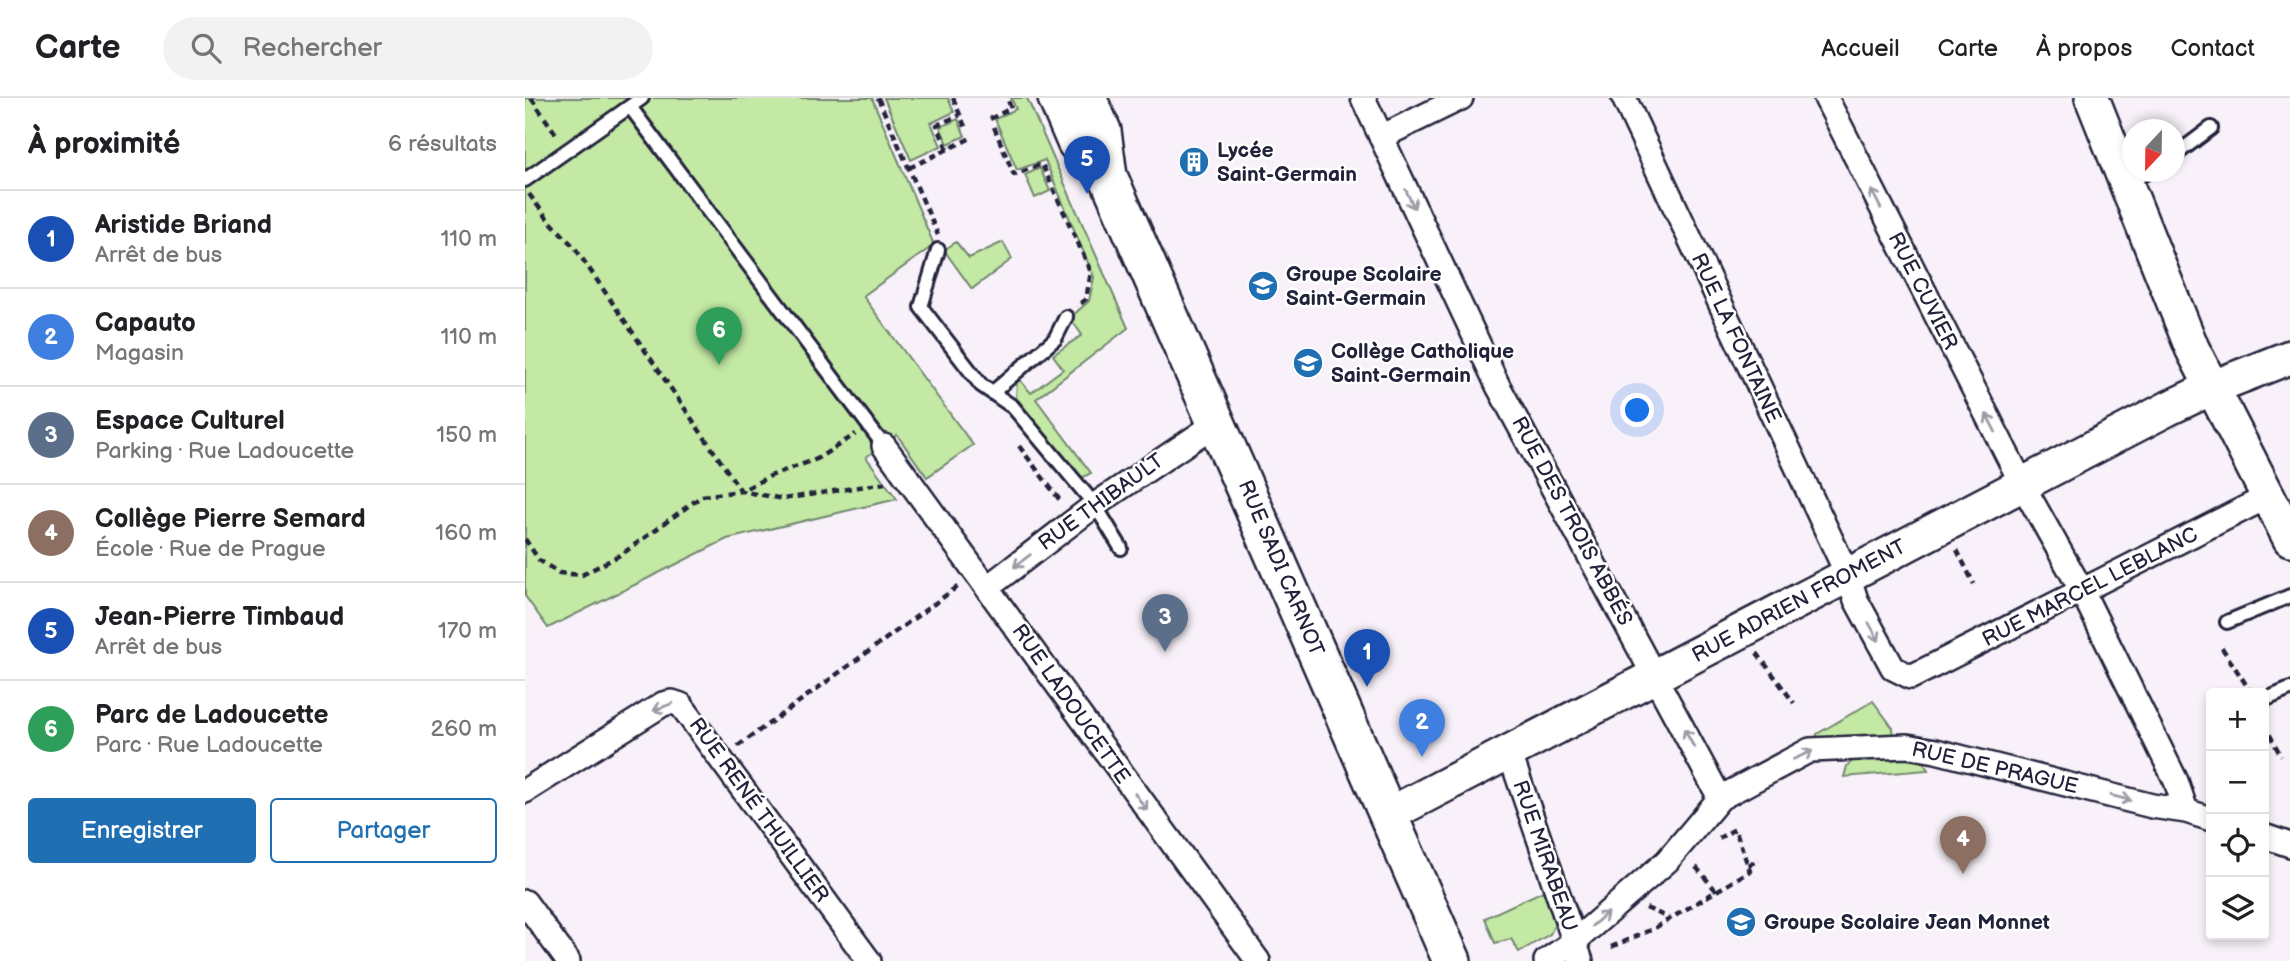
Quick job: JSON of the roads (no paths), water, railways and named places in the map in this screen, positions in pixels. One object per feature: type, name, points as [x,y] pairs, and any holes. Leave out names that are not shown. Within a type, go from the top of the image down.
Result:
[{"type":"main road","name":"RUE SADI CARNOT","points":[[1057,98],[1076,142],[1108,176]]},
{"type":"main road","name":"RUE SADI CARNOT","points":[[1087,98],[1102,131],[1108,176],[1452,961]]},
{"type":"street","name":"RUE DES TROIS ABBÉS","points":[[1363,98],[1499,386],[1720,798]]},
{"type":"street","points":[[1381,137],[1461,98]]},
{"type":"street","name":"RUE LA FONTAINE","points":[[1623,98],[1849,578],[1856,600],[1893,668],[1911,677]]},
{"type":"street","name":"RUE CUVIER","points":[[1826,98],[2022,484],[2082,591],[2176,781],[2186,811]]},
{"type":"street","points":[[2092,98],[2122,151]]},
{"type":"street","points":[[2138,182],[2211,388],[2290,538]]},
{"type":"street","name":"RUE ADRIEN FROMENT","points":[[1388,815],[1849,578],[1867,564],[1944,524],[2211,388],[2290,357]]},
{"type":"street","name":"RUE THIBAULT","points":[[983,580],[1218,422]]},
{"type":"street","name":"RUE LADOUCETTE","points":[[884,446],[1258,961]]},
{"type":"street","name":"RUE MARCEL LEBLANC","points":[[1911,677],[2269,496]]},
{"type":"street","name":"RUE RENÉ THUILLIER","points":[[525,791],[663,704],[673,702],[681,705],[869,961]]},
{"type":"street","name":"RUE DE PRAGUE","points":[[1720,798],[1810,750],[1907,746],[2206,817]]},
{"type":"street","name":"RUE MIRABEAU","points":[[1509,751],[1578,951]]},
{"type":"street","points":[[1546,961],[1578,951],[1667,861],[1720,798]]},
{"type":"street","points":[[2269,838],[2290,845]]},
{"type":"street","points":[[525,902],[568,961]]},
{"type":"lane","points":[[525,180],[642,98]]},
{"type":"lane","points":[[631,108],[884,446]]},
{"type":"lane","points":[[2185,148],[2211,128]]},
{"type":"lane","points":[[938,250],[921,307],[981,386],[1013,407],[1095,505],[1121,548]]},
{"type":"lane","points":[[993,392],[1055,339],[1066,317]]},
{"type":"lane","points":[[2227,622],[2290,596]]},
{"type":"lane","points":[[2269,698],[2290,689]]},
{"type":"place","name":"Lycée Saint-Germain","points":[[1194,162]]},
{"type":"place","name":"Jean-Pierre Timbaud","points":[[1087,194]]},
{"type":"place","name":"Groupe Scolaire Saint-Germain","points":[[1263,286]]},
{"type":"place","name":"Collège Catholique Saint-Germain","points":[[1308,363]]},
{"type":"place","name":"Parc de Ladoucette","points":[[719,365]]},
{"type":"place","name":"Espace Culturel","points":[[1165,652]]},
{"type":"place","name":"Aristide Briand","points":[[1367,687]]},
{"type":"place","name":"Capauto","points":[[1422,757]]},
{"type":"place","name":"Collège Pierre Semard","points":[[1963,874]]},
{"type":"place","name":"Groupe Scolaire Jean Monnet","points":[[1741,922]]}]
